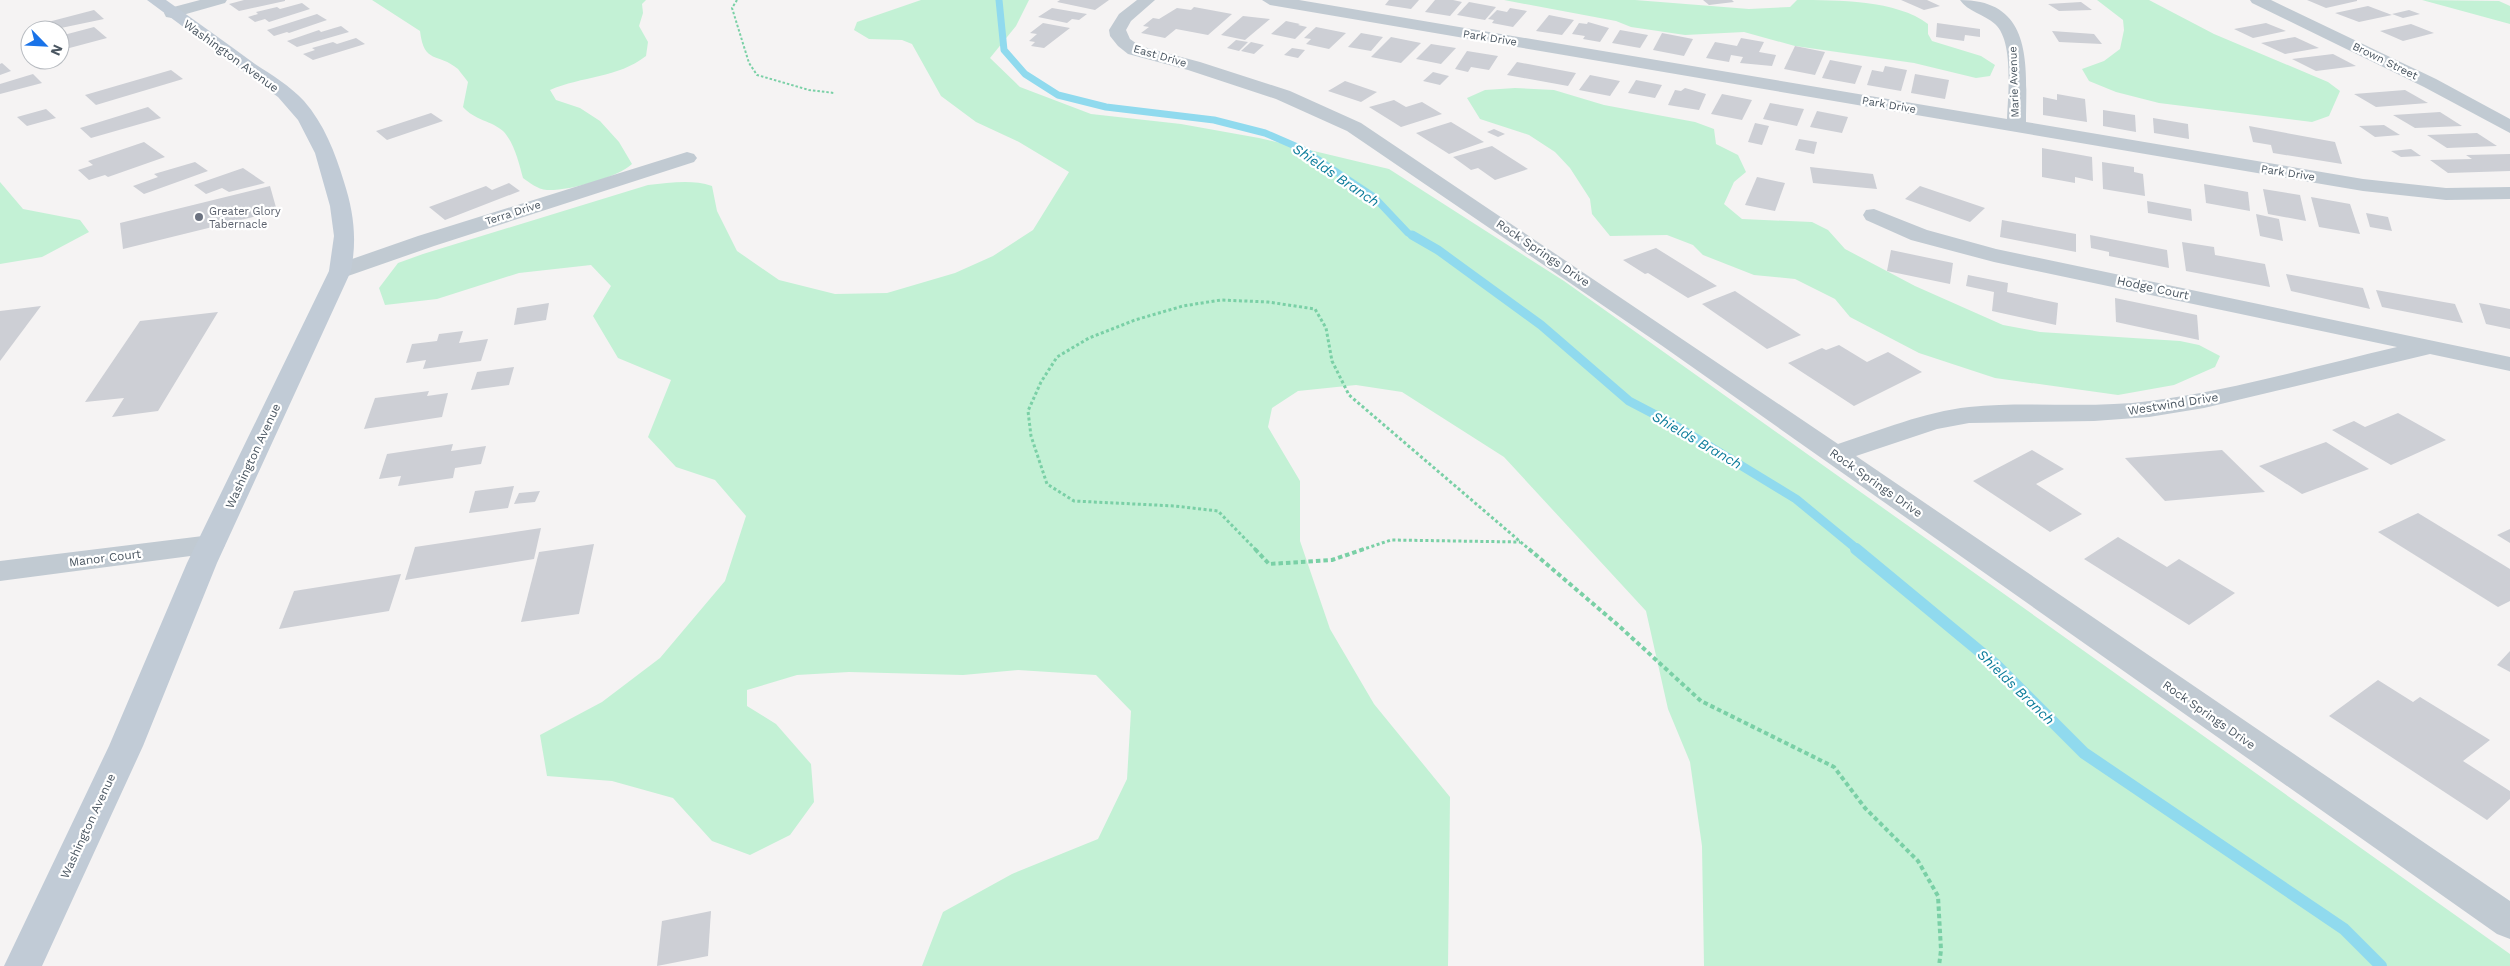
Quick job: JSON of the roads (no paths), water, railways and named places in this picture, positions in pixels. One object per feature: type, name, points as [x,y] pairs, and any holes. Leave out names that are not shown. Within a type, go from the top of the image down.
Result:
[{"type":"main road","name":"Washington Avenue","points":[[23,966],[126,746],[211,545],[340,271],[346,231],[329,164],[318,133],[300,108],[164,6]]},
{"type":"street","points":[[164,6],[219,0]]},
{"type":"street","name":"East Drive","points":[[1147,0],[1122,19],[1118,27],[1118,36],[1126,45],[1134,50],[1225,75]]},
{"type":"street","name":"Park Drive","points":[[1270,0],[2363,185],[2446,194],[2510,193]]},
{"type":"street","name":"Marie Avenue","points":[[1968,0],[2001,20],[2012,33],[2015,50],[2016,127]]},
{"type":"street","name":"Brown Street","points":[[2258,0],[2430,83],[2510,127]]},
{"type":"street","name":"Rock Springs Drive","points":[[1225,75],[1283,95],[1354,127],[1468,202],[2510,922]]},
{"type":"street","name":"Terra Drive","points":[[340,271],[426,241],[687,158]]},
{"type":"street","name":"Hodge Court","points":[[1874,216],[1919,235],[1994,255],[2435,346]]},
{"type":"street","name":"Westwind Drive","points":[[1834,454],[1932,422],[1969,414],[2094,413],[2149,409],[2204,400],[2435,346],[2510,364]]},
{"type":"street","name":"Manor Court","points":[[0,571],[211,545]]},
{"type":"waterway","name":"Shields Branch","points":[[999,0],[1004,50],[1025,74],[1058,95],[1106,107],[1214,120],[1265,133],[1302,149],[1374,197],[1408,233],[1415,237]]},
{"type":"waterway","name":"Shields Branch","points":[[1412,235],[1438,250],[1541,325],[1629,401],[1673,424],[1796,499],[1858,550]]},
{"type":"waterway","name":"Shields Branch","points":[[1856,549],[1995,664],[2084,753],[2344,929],[2381,966]]},
{"type":"place","name":"Greater Glory Tabernacle","points":[[199,217]]}]
